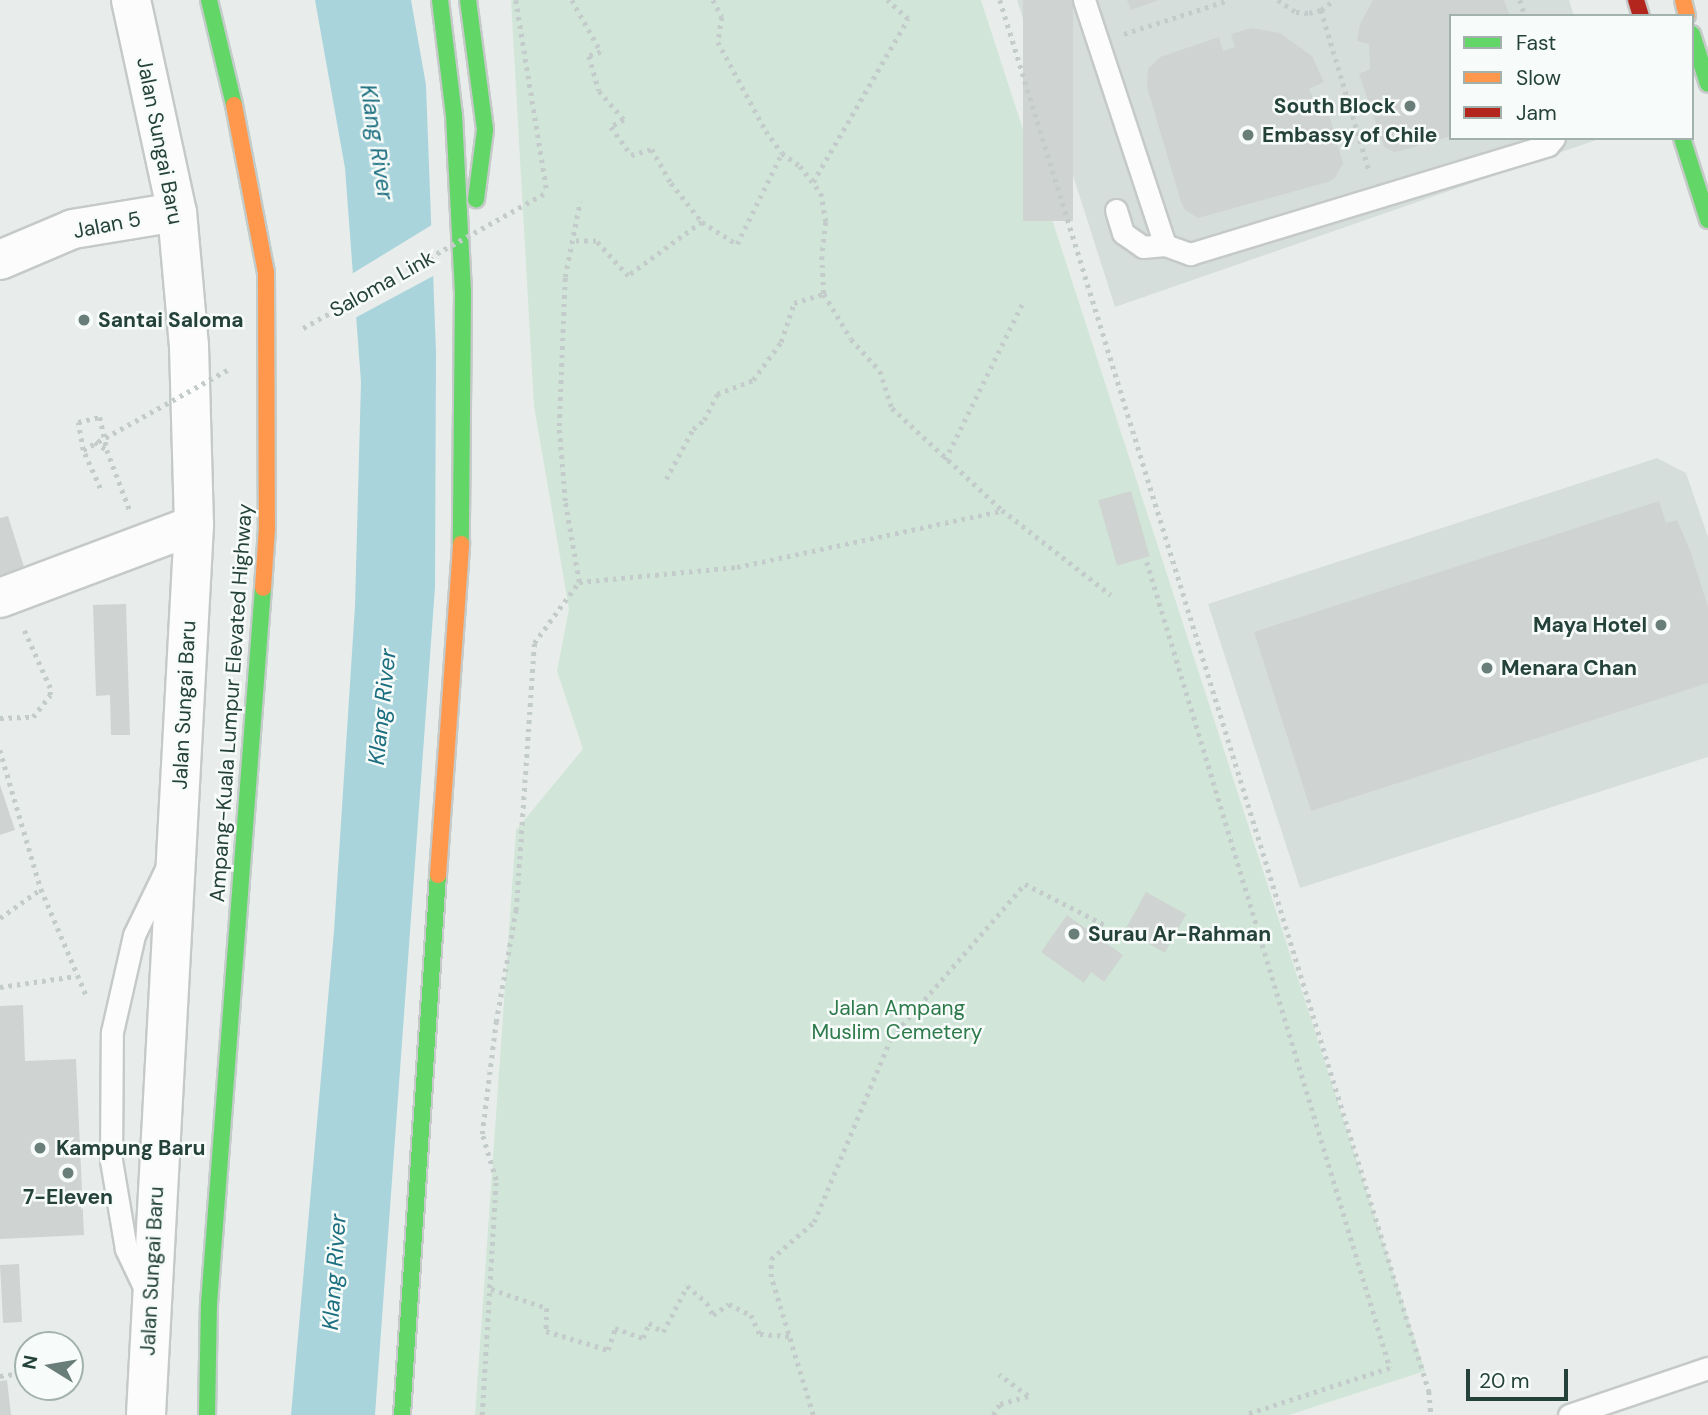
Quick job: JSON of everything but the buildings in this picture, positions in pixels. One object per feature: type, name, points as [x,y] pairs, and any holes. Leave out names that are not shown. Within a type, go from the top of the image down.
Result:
[{"type":"main road","name":"Ampang-Kuala Lumpur Elevated Highway","points":[[207,1415],[209,1304],[267,528],[266,273],[224,55],[209,0]]},
{"type":"main road","points":[[402,1415],[412,1239],[461,560],[463,292],[454,115],[440,0]]},
{"type":"main road","points":[[463,292],[485,130],[468,0]]},
{"type":"main road","points":[[1694,40],[1708,84]]},
{"type":"main road","points":[[1683,140],[1708,220]]},
{"type":"street","name":"Jalan Sungai Baru","points":[[131,0],[177,212],[189,346],[194,525],[150,1300],[146,1415]]},
{"type":"street","name":"Jalan 5","points":[[0,260],[73,229],[177,212]]},
{"type":"street","points":[[5,596],[194,525]]},
{"type":"lane","points":[[1084,0],[1165,245]]},
{"type":"lane","points":[[1116,210],[1123,233],[1143,247],[1165,245],[1189,254],[1548,145],[1552,140]]},
{"type":"lane","points":[[150,1300],[127,1249],[111,1160],[112,1032],[134,935],[177,847]]},
{"type":"lane","points":[[1569,1415],[1708,1368]]},
{"type":"path","name":"Saloma Link","points":[[290,335],[547,192],[516,0]]},
{"type":"path","points":[[572,0],[601,52],[589,56],[599,91],[624,120],[611,127],[631,155],[652,149],[671,183],[702,222],[737,244],[782,153]]},
{"type":"path","points":[[713,0],[722,17],[718,42],[782,153],[800,166],[821,193],[826,222],[822,256],[824,294],[851,339],[880,371],[892,408],[944,460],[1002,510],[1111,595]]},
{"type":"path","points":[[813,182],[908,19],[887,0]]},
{"type":"path","points":[[1000,0],[1421,1364],[1432,1415]]},
{"type":"path","points":[[1127,47],[1123,34],[1229,0]]},
{"type":"path","points":[[1278,0],[1296,12],[1309,13],[1321,10],[1334,0]]},
{"type":"path","points":[[1321,10],[1370,173]]},
{"type":"path","points":[[1357,177],[1382,169]]},
{"type":"path","points":[[482,1415],[496,1180],[482,1134],[496,1022],[516,910],[534,643],[579,582],[565,501],[559,426],[565,277],[580,201]]},
{"type":"path","points":[[573,242],[596,241],[628,276],[702,222]]},
{"type":"path","points":[[666,480],[693,429],[704,421],[718,394],[753,380],[781,342],[794,303],[824,294]]},
{"type":"path","points":[[944,460],[1022,303]]},
{"type":"path","points":[[83,450],[242,362]]},
{"type":"path","points":[[100,488],[83,450],[78,422],[100,417],[107,450],[142,544]]},
{"type":"path","points":[[95,442],[107,450]]},
{"type":"path","points":[[579,582],[737,567],[1002,510]]},
{"type":"path","points":[[1147,562],[1390,1368],[1245,1415]]},
{"type":"path","points":[[0,718],[33,717],[50,695],[50,688],[5,596]]},
{"type":"path","points":[[0,750],[41,889],[87,997]]},
{"type":"path","points":[[813,1415],[771,1277],[771,1259],[814,1222],[891,1038],[1026,884],[1107,926]]},
{"type":"path","points":[[0,918],[41,889]]},
{"type":"path","points":[[0,987],[76,976]]},
{"type":"path","points":[[490,1289],[547,1308],[546,1331],[608,1350],[615,1328],[643,1338],[649,1324],[663,1332],[687,1286],[707,1303],[713,1315],[729,1304],[751,1315],[760,1334],[789,1336]]},
{"type":"path","points":[[993,1415],[1000,1404],[1028,1396],[999,1375]]},
{"type":"shaded area","points":[[1017,0],[1569,0],[1573,14],[1449,14],[1449,140],[1596,140],[1115,307]]},
{"type":"shaded area","points":[[1657,458],[1686,473],[1708,537],[1708,757],[1300,888],[1208,604]]},
{"type":"green space","name":"Jalan Ampang Muslim Cemetery","points":[[511,0],[981,0],[1425,1371],[1289,1415],[475,1415],[516,830],[583,749],[557,671],[569,609],[534,406]]},
{"type":"water","name":"Klang River","points":[[315,0],[411,0],[426,85],[436,352],[435,587],[375,1415],[291,1415],[334,931],[355,606],[361,382],[345,168]]},
{"type":"pier","points":[[435,223],[437,274],[353,319],[350,275]]},
{"type":"traffic: fast","points":[[209,0],[234,105]]},
{"type":"traffic: fast","points":[[440,0],[454,115],[463,292],[461,544]]},
{"type":"traffic: fast","points":[[468,0],[485,130],[476,199]]},
{"type":"traffic: fast","points":[[1694,40],[1708,84]]},
{"type":"traffic: fast","points":[[1683,140],[1708,220]]},
{"type":"traffic: fast","points":[[207,1415],[209,1304],[263,588]]},
{"type":"traffic: fast","points":[[402,1415],[438,875]]},
{"type":"traffic: slow","points":[[1683,0],[1686,14]]},
{"type":"traffic: slow","points":[[234,105],[266,273],[267,528],[263,588]]},
{"type":"traffic: slow","points":[[438,875],[461,544]]},
{"type":"traffic: jam","points":[[1636,0],[1640,14]]},
{"type":"place","name":"South Block","points":[[1410,106]]},
{"type":"place","name":"Embassy of Chile","points":[[1248,135]]},
{"type":"place","name":"Santai Saloma","points":[[84,320]]},
{"type":"place","name":"Maya Hotel","points":[[1661,625]]},
{"type":"place","name":"Menara Chan","points":[[1487,668]]},
{"type":"place","name":"Surau Ar-Rahman","points":[[1074,934]]},
{"type":"place","name":"Kampung Baru","points":[[40,1148]]},
{"type":"place","name":"7-Eleven","points":[[68,1173]]}]
